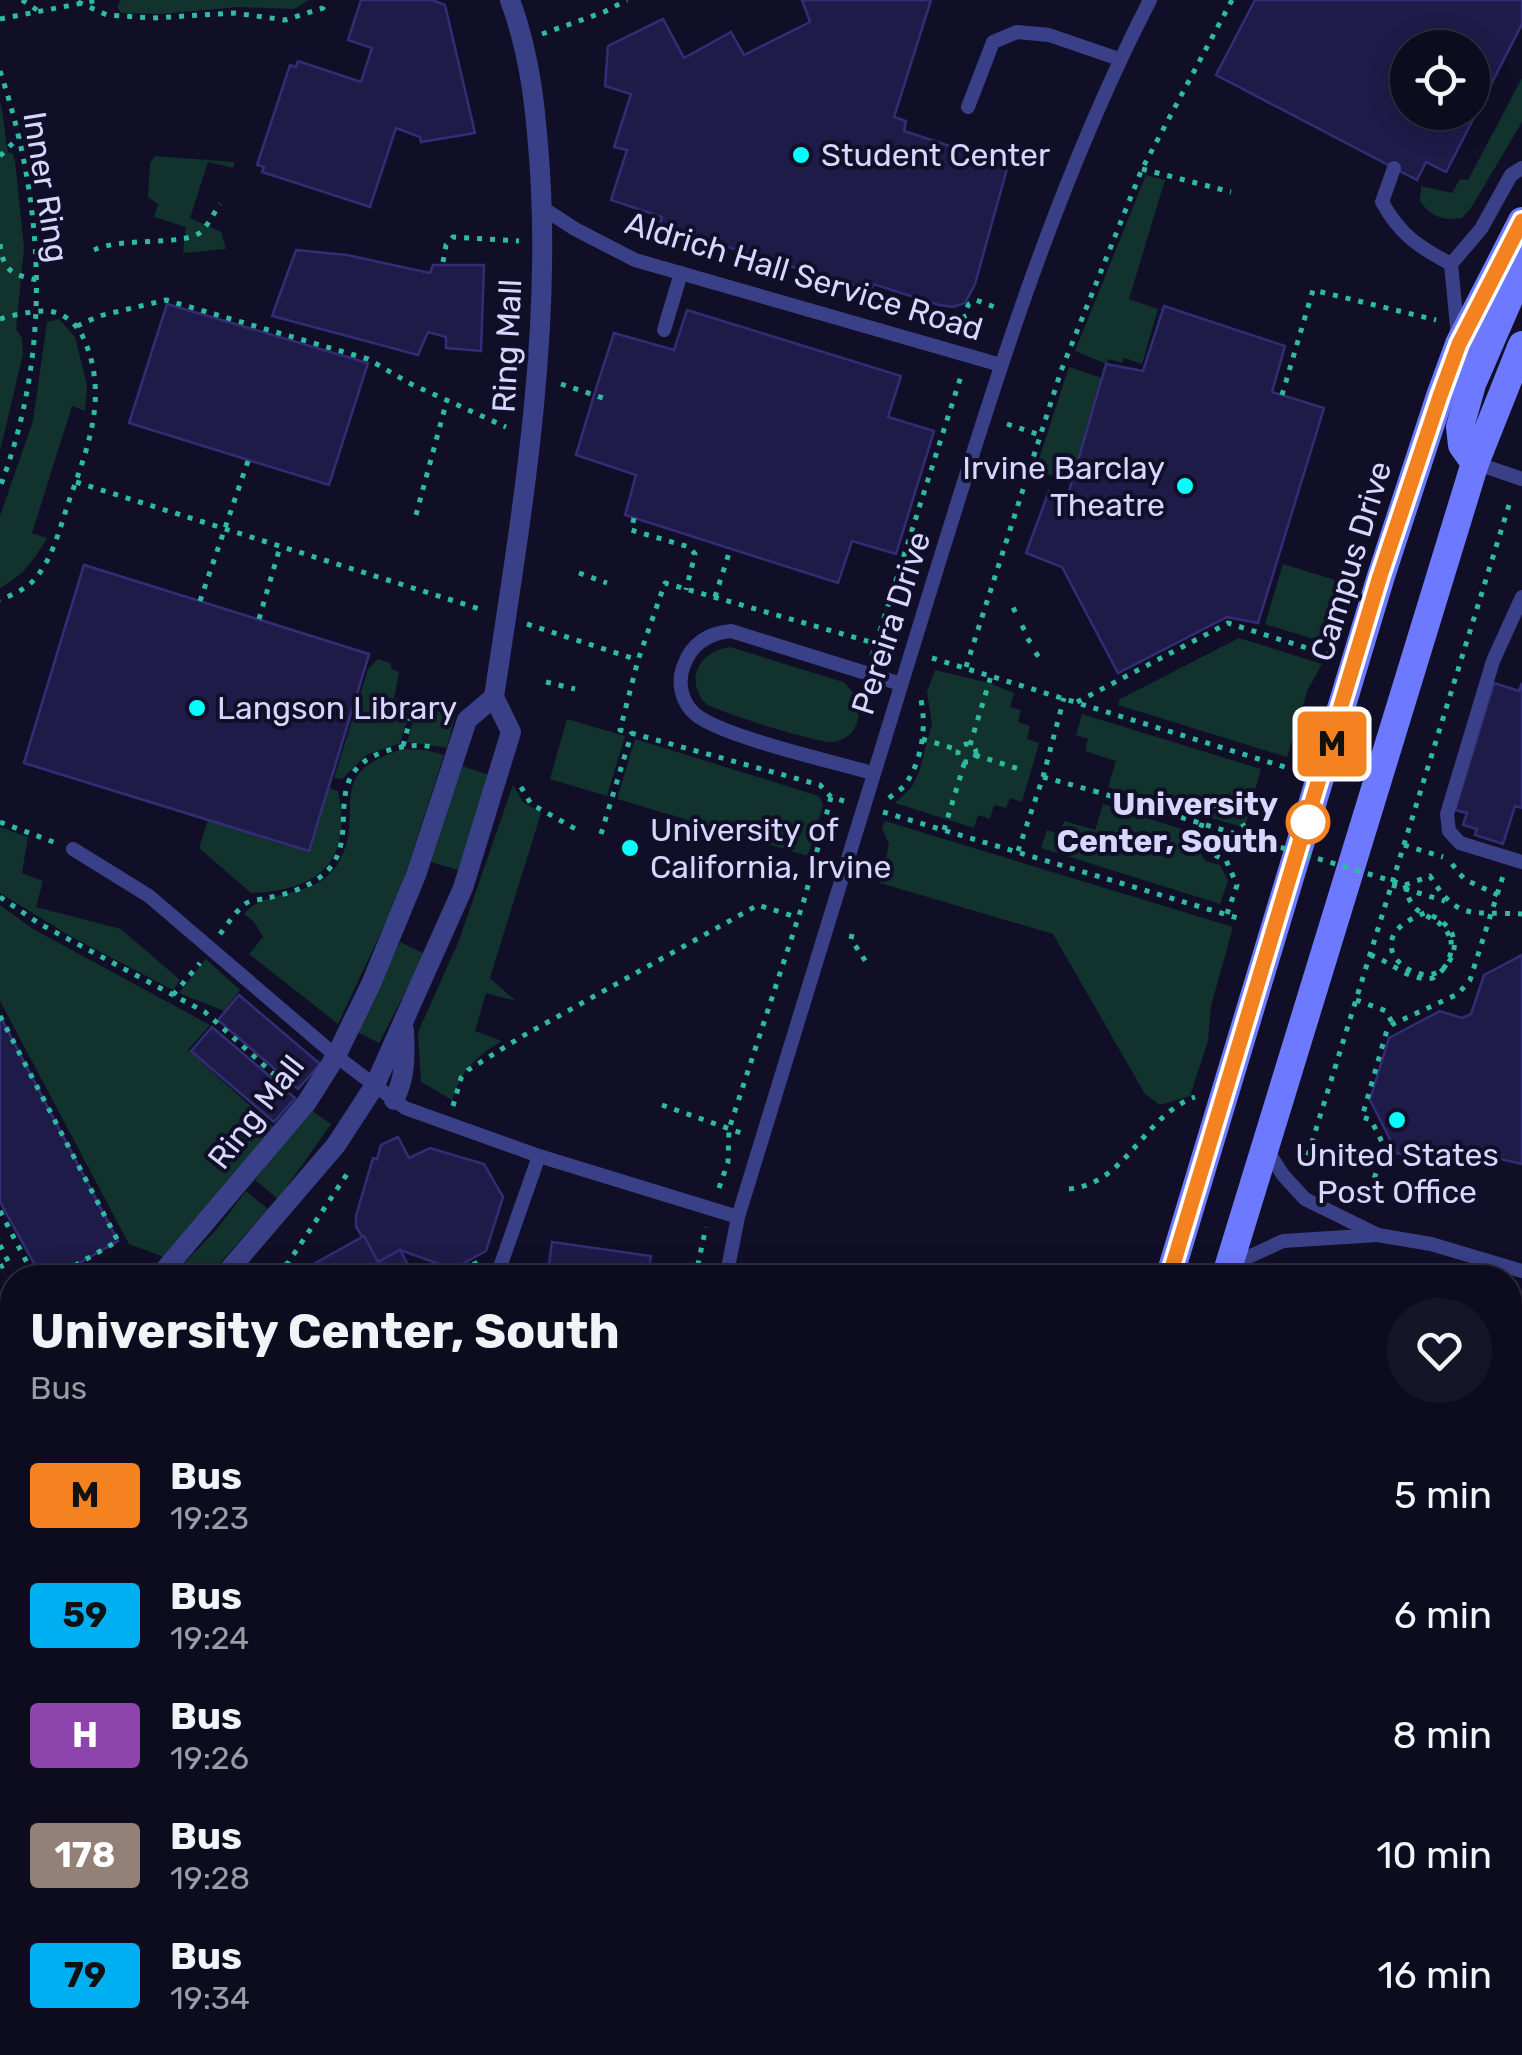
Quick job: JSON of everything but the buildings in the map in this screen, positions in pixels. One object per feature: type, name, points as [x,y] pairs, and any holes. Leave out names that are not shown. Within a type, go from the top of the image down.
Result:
[{"type":"main road","name":"Campus Drive","points":[[1173,1265],[1380,576],[1459,344],[1519,227]]},
{"type":"main road","points":[[1475,463],[1462,445],[1460,427],[1472,384],[1520,271],[1519,227]]},
{"type":"main road","points":[[1229,1265],[1475,463],[1522,345]]},
{"type":"street","name":"Ring Mall","points":[[233,1265],[336,1146],[375,1085],[463,888],[511,732],[494,697],[539,377],[542,207],[535,102],[525,40],[510,0]]},
{"type":"street","name":"Ring Mall","points":[[169,1265],[307,1102],[336,1056],[416,875],[467,720],[494,697]]},
{"type":"street","points":[[394,1100],[402,1085],[406,1062],[404,1023]]},
{"type":"lane","name":"Pereira Drive","points":[[729,1265],[738,1217],[872,772],[1001,365],[1060,199],[1120,59],[1150,0]]},
{"type":"lane","points":[[968,107],[993,42],[1017,32],[1049,35],[1120,59]]},
{"type":"lane","points":[[1394,168],[1382,202],[1406,238],[1451,264]]},
{"type":"lane","points":[[1459,344],[1451,264],[1480,229],[1511,175],[1522,168]]},
{"type":"lane","name":"Aldrich Hall Service Road","points":[[542,207],[574,229],[635,260],[1001,365]]},
{"type":"lane","points":[[664,330],[681,273]]},
{"type":"lane","points":[[1475,463],[1522,479]]},
{"type":"lane","points":[[1516,860],[1460,843],[1449,830],[1447,814],[1493,661],[1522,597]]},
{"type":"lane","points":[[872,772],[712,725],[688,707],[680,681],[682,668],[696,644],[713,634],[732,632],[901,684]]},
{"type":"lane","points":[[72,849],[149,896],[336,1056],[405,1108],[540,1156],[738,1217]]},
{"type":"lane","points":[[1264,1145],[1305,1199],[1378,1235]]},
{"type":"lane","points":[[494,1262],[540,1156]]},
{"type":"lane","points":[[1240,1265],[1283,1241],[1378,1235],[1431,1244],[1502,1265]]},
{"type":"path","points":[[22,0],[41,12]]},
{"type":"path","points":[[0,18],[98,0]]},
{"type":"path","points":[[79,1],[107,16],[154,18],[234,13],[286,20],[323,8],[327,0]]},
{"type":"path","points":[[525,40],[627,0]]},
{"type":"path","points":[[966,668],[1061,371],[1142,169],[1232,0]]},
{"type":"path","name":"Inner Ring","points":[[0,71],[20,136],[33,207],[38,280],[32,360],[22,413],[0,487]]},
{"type":"path","points":[[0,156],[20,136]]},
{"type":"path","points":[[1142,169],[1230,192]]},
{"type":"path","points":[[94,250],[106,244],[137,240],[186,240],[201,231],[220,204]]},
{"type":"path","points":[[443,262],[446,246],[453,237],[542,243]]},
{"type":"path","points":[[0,244],[6,268],[14,276],[38,280]]},
{"type":"path","points":[[1282,395],[1313,290],[1439,320]]},
{"type":"path","points":[[77,326],[99,316],[166,300],[368,359],[532,439]]},
{"type":"path","points":[[970,331],[963,314],[968,304],[976,300],[997,308]]},
{"type":"path","points":[[0,319],[44,311],[62,315],[77,326],[95,367],[97,382],[95,414],[51,553],[37,578],[0,600]]},
{"type":"path","points":[[867,673],[958,382],[974,357]]},
{"type":"path","points":[[539,377],[603,398]]},
{"type":"path","points":[[416,515],[447,400]]},
{"type":"path","points":[[1006,424],[1040,435]]},
{"type":"path","points":[[200,601],[248,462]]},
{"type":"path","points":[[76,482],[426,593]]},
{"type":"path","points":[[1300,1180],[1510,506]]},
{"type":"path","points":[[634,518],[631,530],[690,547],[695,554],[686,590]]},
{"type":"path","points":[[259,619],[280,548]]},
{"type":"path","points":[[715,596],[730,550]]},
{"type":"path","points":[[579,573],[607,582]]},
{"type":"path","points":[[1077,702],[1228,623],[1331,655]]},
{"type":"path","points":[[561,634],[638,660]]},
{"type":"path","points":[[931,658],[1288,768]]},
{"type":"path","points":[[991,676],[970,745],[976,755],[1019,769]]},
{"type":"path","points":[[546,682],[576,690]]},
{"type":"path","points":[[884,812],[888,798],[907,784],[922,738],[926,718],[920,696]]},
{"type":"path","points":[[1018,851],[1064,698]]},
{"type":"path","points":[[403,746],[414,705]]},
{"type":"path","points":[[601,834],[632,732]]},
{"type":"path","points":[[922,738],[959,750],[970,745]]},
{"type":"path","points":[[173,995],[246,903],[283,895],[327,872],[338,856],[347,784],[356,768],[377,754],[403,746],[427,746],[456,754]]},
{"type":"path","points":[[959,750],[965,762]]},
{"type":"path","points":[[965,762],[976,755]]},
{"type":"path","points":[[944,830],[965,762]]},
{"type":"path","points":[[1043,776],[1405,885],[1430,876],[1445,901]]},
{"type":"path","points":[[698,1265],[709,1208],[728,1162],[729,1129],[798,918],[831,797]]},
{"type":"path","points":[[531,804],[580,832]]},
{"type":"path","points":[[1226,914],[1237,884],[1226,860],[1210,854],[1199,834],[1205,813],[1230,804],[1245,836]]},
{"type":"path","points":[[0,822],[72,849]]},
{"type":"path","points":[[1404,846],[1440,855],[1464,879],[1498,895]]},
{"type":"path","points":[[1366,1203],[1384,1146],[1370,1120],[1362,1117],[1387,1030],[1458,994],[1470,980],[1498,895],[1516,860]]},
{"type":"path","points":[[1392,885],[1456,908],[1522,914]]},
{"type":"path","points":[[1370,955],[1422,980],[1433,978],[1450,962],[1454,952],[1450,930],[1441,919],[1425,913],[1402,924],[1397,930],[1392,948],[1395,958],[1407,971],[1430,974],[1442,966],[1451,951],[1442,924],[1415,911],[1405,885]]},
{"type":"path","points":[[0,896],[40,924],[205,1012],[286,1085]]},
{"type":"path","points":[[452,1109],[461,1078],[468,1070],[520,1036],[719,926],[758,905],[798,918]]},
{"type":"path","points":[[852,934],[851,940],[866,962]]},
{"type":"path","points":[[1356,1000],[1386,1011],[1393,1024]]},
{"type":"path","points":[[0,1016],[118,1241],[75,1265]]},
{"type":"path","points":[[1069,1190],[1098,1182],[1132,1152],[1166,1112],[1195,1097]]},
{"type":"path","points":[[662,1105],[762,1140]]},
{"type":"path","points":[[284,1265],[358,1157]]},
{"type":"path","points":[[0,1211],[29,1265]]},
{"type":"path","points":[[0,1244],[10,1262],[5,1265]]},
{"type":"path","points":[[484,1265],[494,1262]]},
{"type":"green space","points":[[121,0],[309,0],[294,9],[237,7],[162,14],[121,13],[117,6]]},
{"type":"green space","points":[[1522,78],[1522,122],[1471,208],[1462,218],[1433,214],[1420,201],[1421,186],[1452,193],[1460,179],[1468,180]]},
{"type":"green space","points":[[0,102],[8,152],[15,161],[24,248],[16,329],[22,338],[23,354],[0,451]]},
{"type":"green space","points":[[155,156],[235,162],[233,168],[208,162],[190,218],[221,232],[226,249],[183,253],[186,227],[154,217],[158,204],[148,197],[150,163]]},
{"type":"green space","points":[[1146,175],[1165,180],[1129,299],[1158,309],[1142,364],[1124,358],[1122,363],[1109,359],[1106,364],[1075,351]]},
{"type":"green space","points":[[59,319],[75,337],[87,385],[85,411],[72,406],[32,533],[47,538],[27,567],[0,588],[0,516],[33,421],[47,322]]},
{"type":"green space","points":[[1069,367],[1102,378],[1072,481],[1035,471]]},
{"type":"green space","points":[[1283,564],[1348,584],[1330,644],[1265,624]]},
{"type":"green space","points":[[1239,638],[1322,664],[1308,689],[1287,757],[1118,705],[1120,699]]},
{"type":"green space","points":[[730,647],[843,682],[858,707],[851,733],[844,739],[824,741],[705,703],[696,686],[698,668],[709,655]]},
{"type":"green space","points":[[378,659],[399,672],[394,699],[412,704],[400,743],[366,755],[342,779],[334,778],[368,669]]},
{"type":"green space","points":[[935,670],[1014,693],[1010,707],[1021,710],[1018,722],[1030,726],[1027,739],[1039,743],[1022,802],[1010,798],[1006,808],[994,805],[990,819],[978,815],[974,828],[895,803],[911,788],[919,772],[932,724],[927,692]]},
{"type":"green space","points":[[418,706],[455,716],[447,748],[407,742]]},
{"type":"green space","points":[[1082,714],[1261,769],[1245,828],[1108,787],[1116,761],[1085,751],[1088,739],[1076,735]]},
{"type":"green space","points":[[567,719],[625,736],[607,796],[550,779]]},
{"type":"green space","points":[[635,739],[819,796],[823,805],[808,856],[617,799]]},
{"type":"green space","points":[[403,749],[444,755],[399,894],[338,1024],[249,954],[263,937],[244,914],[264,900],[303,889],[328,876],[346,846],[353,783],[377,759]]},
{"type":"green space","points":[[462,766],[489,775],[458,870],[431,862]]},
{"type":"green space","points":[[513,785],[523,802],[541,813],[490,978],[516,1001],[486,993],[475,1031],[502,1041],[471,1065],[452,1100],[421,1082],[418,1032],[458,943]]},
{"type":"green space","points":[[329,788],[338,791],[341,815],[335,854],[326,867],[295,886],[251,893],[199,848],[208,820],[309,851]]},
{"type":"green space","points":[[1103,804],[1194,833],[1205,861],[1220,865],[1228,881],[1220,904],[1041,848],[1047,830],[1060,834],[1064,821],[1095,830]]},
{"type":"green space","points":[[885,821],[1233,927],[1211,1006],[1208,1041],[1190,1096],[1160,1105],[1145,1094],[1053,934],[880,883],[889,844],[882,829]]},
{"type":"green space","points":[[0,827],[28,837],[22,873],[43,881],[36,907],[121,929],[180,980],[173,990],[70,936],[0,893]]},
{"type":"green space","points":[[0,905],[33,929],[210,1025],[188,1050],[275,1128],[166,1258],[129,1244],[0,1001]]},
{"type":"green space","points":[[400,942],[425,954],[379,1043],[355,1031]]},
{"type":"green space","points":[[206,959],[240,990],[224,1011],[179,993]]},
{"type":"green space","points":[[308,1108],[331,1124],[278,1199],[255,1180]]},
{"type":"green space","points":[[246,1191],[268,1209],[219,1265],[182,1265]]},
{"type":"bus line","name":"M","points":[[1173,1265],[1380,576],[1440,396],[1459,344],[1522,221]]},
{"type":"place","name":"Student Center","points":[[801,155]]},
{"type":"place","name":"Irvine Barclay Theatre","points":[[1185,486]]},
{"type":"place","name":"Langson Library","points":[[197,708]]},
{"type":"place","name":"University Center, South","points":[[1308,822]]},
{"type":"place","name":"University of California, Irvine","points":[[630,848]]},
{"type":"place","name":"United States Post Office","points":[[1397,1120]]}]
